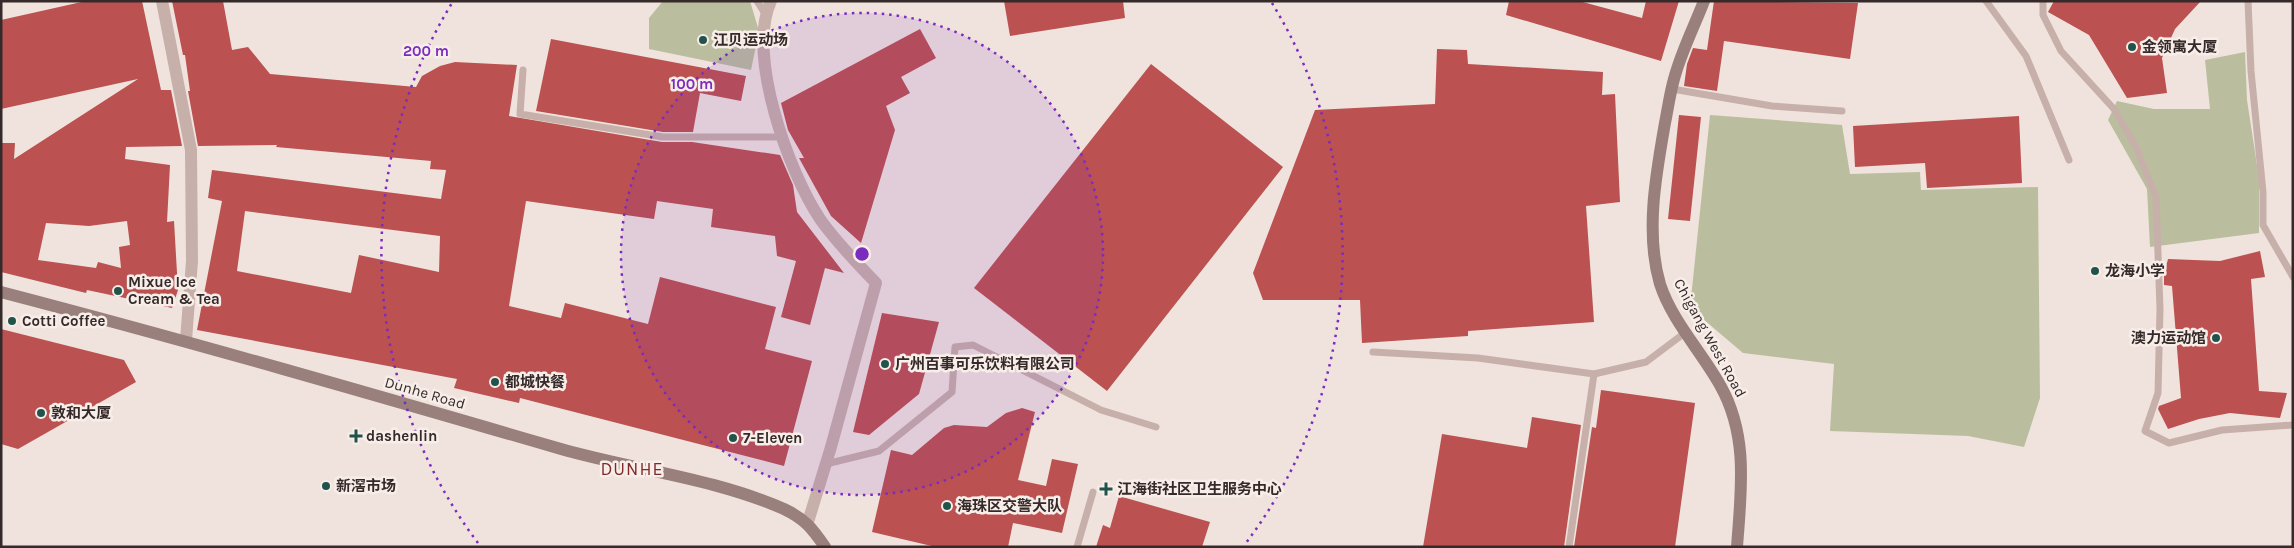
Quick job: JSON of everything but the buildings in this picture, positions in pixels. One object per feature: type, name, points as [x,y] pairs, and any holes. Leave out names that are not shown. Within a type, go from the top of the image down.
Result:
[{"type":"street","points":[[162,1],[191,150],[192,261],[186,340]]},
{"type":"street","points":[[771,1],[766,15],[765,75],[774,113],[808,199],[820,220],[876,283],[808,522]]},
{"type":"street","name":"Chigang West Road","points":[[1704,1],[1674,78],[1656,184],[1654,237],[1656,262],[1661,285],[1686,332],[1720,385],[1737,427],[1742,463],[1737,547]]},
{"type":"street","name":"Dunhe Road","points":[[1,292],[186,340],[596,459],[736,490],[786,510],[808,522],[825,547]]},
{"type":"lane","points":[[758,1],[766,15]]},
{"type":"lane","points":[[1986,1],[2026,56],[2069,160]]},
{"type":"lane","points":[[2044,1],[2043,15],[2061,51],[2114,109],[2136,147],[2156,197],[2160,309],[2158,393],[2145,431],[2169,443],[2222,430],[2293,425]]},
{"type":"lane","points":[[2248,1],[2251,71],[2264,192],[2263,225],[2293,277]]},
{"type":"lane","points":[[523,70],[520,114],[663,137],[783,137]]},
{"type":"lane","points":[[1672,89],[1772,106],[1842,111]]},
{"type":"lane","points":[[1373,352],[1478,358],[1594,374],[1646,362],[1686,332]]},
{"type":"lane","points":[[826,464],[879,451],[952,392],[956,347],[973,345],[1101,410],[1156,428]]},
{"type":"lane","points":[[1569,547],[1594,374]]},
{"type":"lane","points":[[1077,547],[1093,492]]},
{"type":"green space","name":"江贝运动场","points":[[663,1],[750,1],[759,31],[751,70],[649,49],[649,18]]},
{"type":"green space","points":[[2245,52],[2247,100],[2259,178],[2259,233],[2150,247],[2147,189],[2108,120],[2117,101],[2154,109],[2210,109],[2205,60]]},
{"type":"green space","points":[[1710,115],[1842,125],[1850,174],[1920,172],[1921,190],[2038,187],[2040,398],[2024,447],[1968,436],[1830,431],[1834,364],[1743,353],[1690,308]]},
{"type":"place","name":"江贝运动场","points":[[703,40]]},
{"type":"place","name":"金领寓大厦","points":[[2132,47]]},
{"type":"place","name":"龙海小学","points":[[2095,271]]},
{"type":"place","name":"Mixue Ice Cream & Tea","points":[[118,291]]},
{"type":"place","name":"Cotti Coffee","points":[[12,321]]},
{"type":"place","name":"澳力运动馆","points":[[2216,338]]},
{"type":"place","name":"广州百事可乐饮料有限公司","points":[[885,364]]},
{"type":"place","name":"都城快餐","points":[[495,382]]},
{"type":"place","name":"敦和大厦","points":[[41,413]]},
{"type":"place","name":"dashenlin","points":[[356,436]]},
{"type":"place","name":"7-Eleven","points":[[733,438]]},
{"type":"place","name":"新滘市场","points":[[326,486]]},
{"type":"place","name":"江海街社区卫生服务中心","points":[[1106,489]]},
{"type":"place","name":"海珠区交警大队","points":[[947,506]]},
{"type":"district","name":"DUNHE","points":[[632,469]]}]
